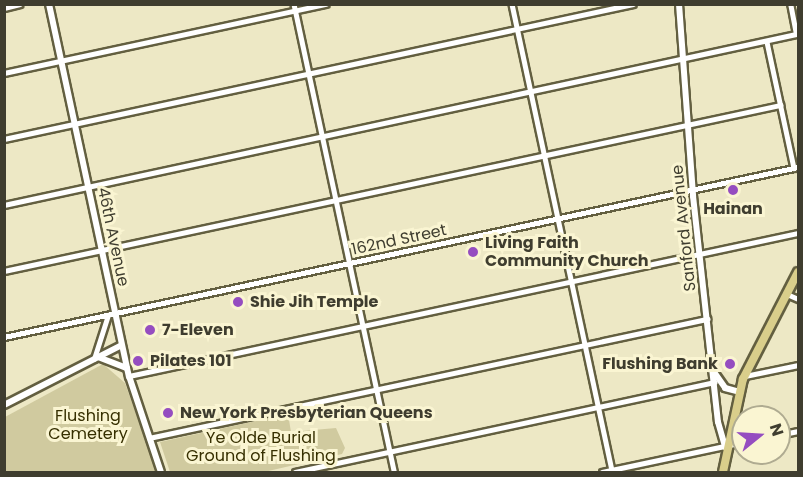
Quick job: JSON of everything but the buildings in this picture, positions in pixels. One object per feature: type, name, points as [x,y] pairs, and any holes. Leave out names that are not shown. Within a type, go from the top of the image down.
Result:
[{"type":"main road","points":[[723,472],[725,447],[744,378],[798,272]]},
{"type":"street","points":[[4,8],[20,4]]},
{"type":"street","name":"46th Avenue","points":[[49,4],[127,368],[161,472]]},
{"type":"street","points":[[294,4],[394,472]]},
{"type":"street","points":[[4,73],[326,4]]},
{"type":"street","points":[[512,4],[612,471]]},
{"type":"street","points":[[4,139],[633,4]]},
{"type":"street","name":"Sanford Avenue","points":[[679,4],[693,189],[707,319],[725,447]]},
{"type":"street","points":[[4,205],[767,42],[796,34],[790,4]]},
{"type":"street","points":[[767,42],[796,167]]},
{"type":"street","points":[[4,271],[780,105]]},
{"type":"street","name":"162nd Street","points":[[4,337],[796,167]]},
{"type":"street","points":[[129,376],[798,233]]},
{"type":"street","points":[[787,294],[798,299]]},
{"type":"street","points":[[96,358],[108,315]]},
{"type":"street","points":[[149,438],[707,319]]},
{"type":"street","points":[[4,405],[122,345]]},
{"type":"street","points":[[96,358],[127,368]]},
{"type":"street","points":[[744,378],[798,365]]},
{"type":"street","points":[[295,472],[716,381],[725,388],[740,392]]},
{"type":"street","points":[[602,472],[731,445]]},
{"type":"green space","name":"Flushing Cemetery","points":[[103,364],[125,383],[157,472],[5,472],[5,417]]},
{"type":"green space","name":"Ye Olde Burial Ground of Flushing","points":[[288,414],[291,432],[336,428],[345,448],[342,454],[264,472],[170,472],[160,442]]},
{"type":"place","name":"Hainan","points":[[733,190]]},
{"type":"place","name":"Living Faith Community Church","points":[[473,252]]},
{"type":"place","name":"Shie Jih Temple","points":[[238,302]]},
{"type":"place","name":"7-Eleven","points":[[150,330]]},
{"type":"place","name":"Pilates 101","points":[[138,361]]},
{"type":"place","name":"Flushing Bank","points":[[730,364]]},
{"type":"place","name":"New York Presbyterian Queens","points":[[168,413]]}]
